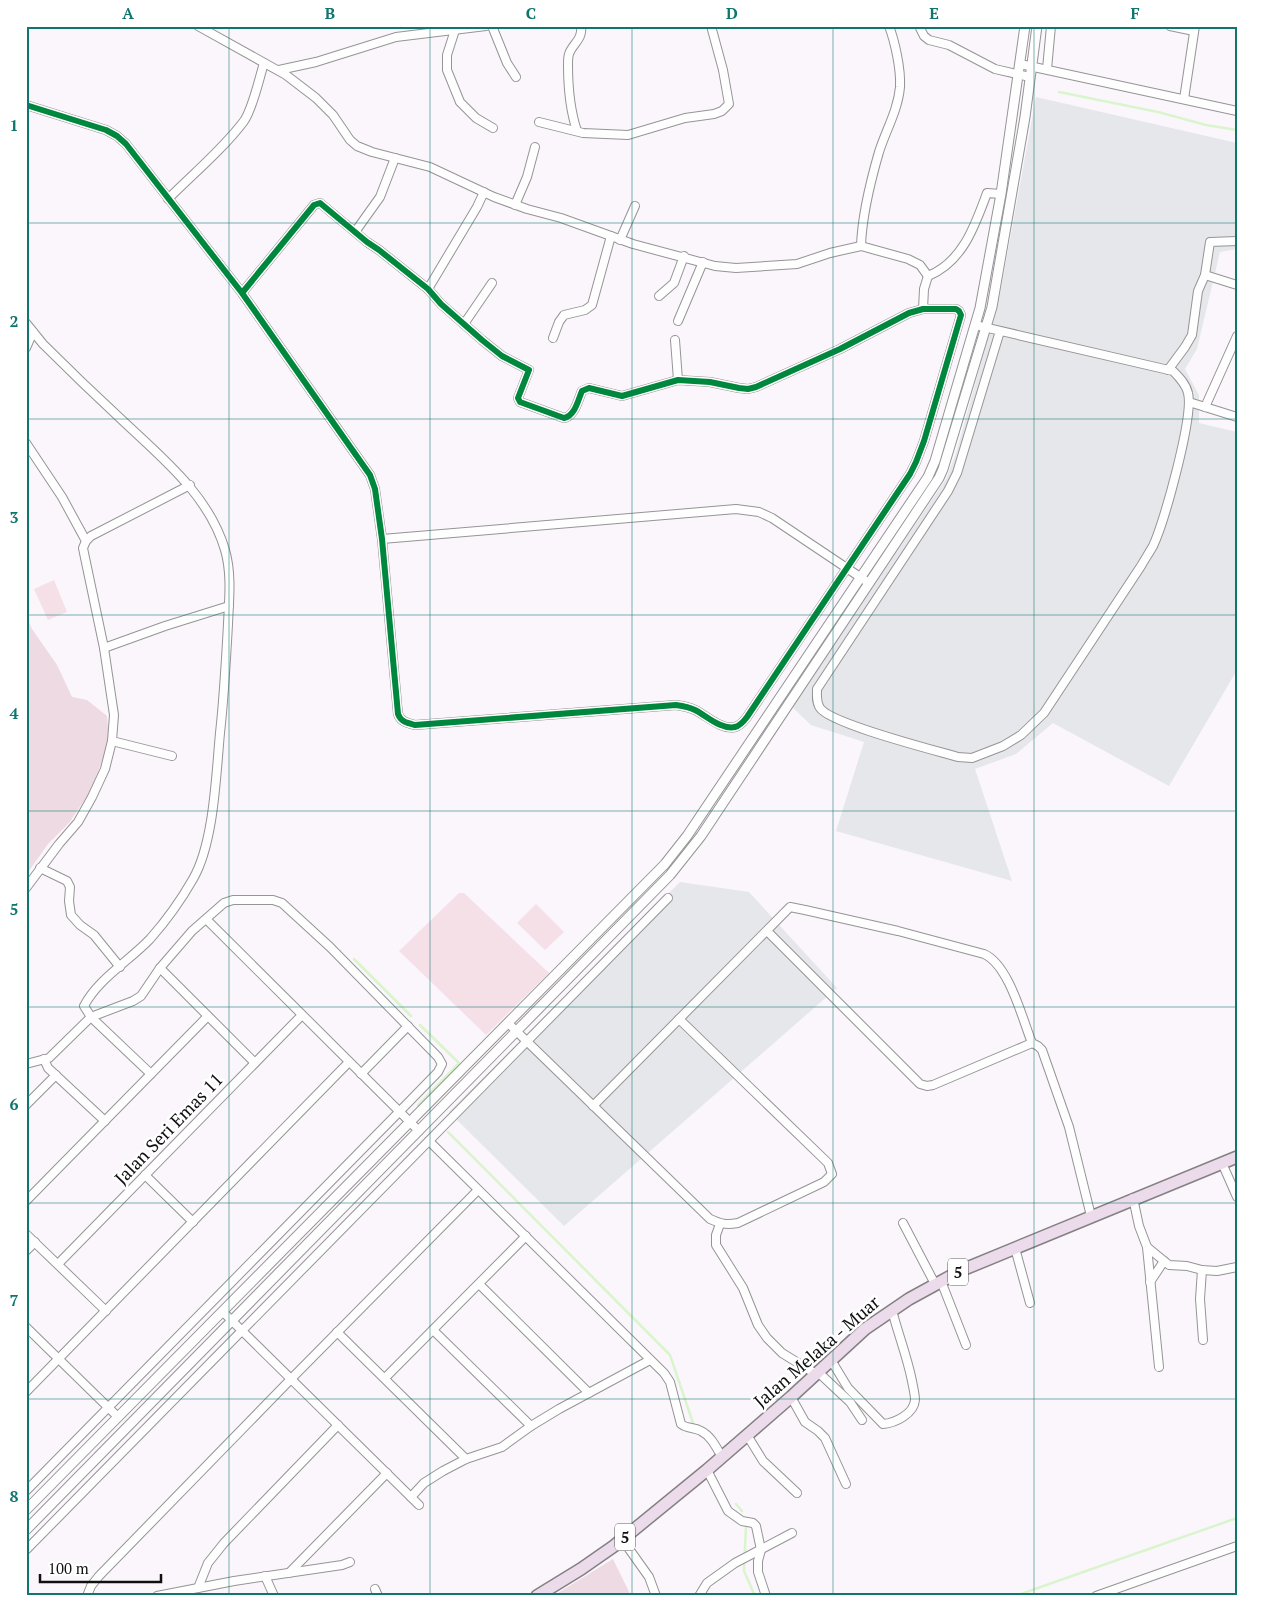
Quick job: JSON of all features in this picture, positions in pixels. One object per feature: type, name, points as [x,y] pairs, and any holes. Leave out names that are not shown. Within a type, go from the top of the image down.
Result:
[{"type":"main road","name":"Jalan Melaka - Muar","points":[[537,1596],[581,1569],[622,1539],[707,1470],[865,1329],[892,1310],[962,1270],[1133,1198],[1237,1157]]},
{"type":"street","points":[[198,26],[279,70],[316,98],[333,115],[350,140],[357,146],[372,152],[430,167],[515,205],[561,218],[633,244],[684,256],[715,266],[736,268],[797,264],[830,253],[861,246],[908,259],[920,265],[928,276]]},
{"type":"street","points":[[279,70],[316,62],[396,37],[486,26]]},
{"type":"street","points":[[492,26],[507,63],[516,76]]},
{"type":"street","points":[[577,131],[568,84],[569,54],[577,43],[582,30],[581,26]]},
{"type":"street","points":[[539,122],[583,133],[628,135],[679,119],[714,114],[727,108],[729,104],[723,70],[711,26]]},
{"type":"street","points":[[861,246],[861,226],[880,152],[898,102],[900,84],[898,63],[889,26]]},
{"type":"street","points":[[26,1510],[638,891],[676,850],[928,478],[935,461],[980,308],[1001,194],[1025,26]]},
{"type":"street","points":[[28,1523],[232,1321],[517,1032],[683,860],[939,478],[943,469],[992,308],[1025,117],[1037,26]]},
{"type":"street","points":[[1047,69],[1051,26]]},
{"type":"street","points":[[1170,26],[1195,28],[1184,99]]},
{"type":"street","points":[[920,28],[924,36],[929,40],[949,45],[986,66],[1030,77]]},
{"type":"street","points":[[455,30],[447,54],[447,70],[456,94],[460,102],[476,118],[493,128]]},
{"type":"street","points":[[168,199],[245,120],[264,63]]},
{"type":"street","points":[[1020,64],[1237,111]]},
{"type":"street","points":[[26,105],[106,130],[126,144],[242,293],[370,475],[375,490],[382,539],[398,714],[405,723],[415,725],[676,705],[686,706],[727,727],[735,727],[740,724],[747,717],[916,462],[960,315],[956,309],[923,309],[909,313],[840,349],[748,388],[710,382],[678,380],[622,396],[589,388],[585,389],[582,391],[572,414],[564,418],[520,402],[518,398],[529,370],[502,356],[440,304],[428,289],[320,203],[318,203],[242,293]]},
{"type":"street","points":[[515,205],[527,177],[535,146]]},
{"type":"street","points":[[355,232],[380,197],[395,158]]},
{"type":"street","points":[[428,289],[484,192]]},
{"type":"street","points":[[928,276],[939,272],[958,255],[971,231],[987,193],[1001,194]]},
{"type":"street","points":[[620,240],[635,206]]},
{"type":"street","points":[[553,338],[564,315],[585,310],[592,305],[611,236]]},
{"type":"street","points":[[1168,370],[1185,348],[1192,335],[1198,291],[1205,276],[1210,242],[1237,241]]},
{"type":"street","points":[[659,296],[674,283],[684,256]]},
{"type":"street","points":[[678,321],[704,262]]},
{"type":"street","points":[[923,309],[924,289],[928,276]]},
{"type":"street","points":[[1205,276],[1237,285]]},
{"type":"street","points":[[464,324],[492,283]]},
{"type":"street","points":[[26,323],[32,332],[90,390],[190,485],[209,514],[225,550],[229,573],[225,687],[212,811],[205,847],[194,878],[172,911],[149,940],[88,998],[84,1006],[91,1017],[151,1074]]},
{"type":"street","points":[[975,325],[1173,371],[1184,384],[1189,402],[1184,439],[1170,499],[1153,545],[1044,713],[1021,736],[1003,746],[972,758],[958,757],[845,723],[827,714],[820,708],[817,700],[817,689],[948,491],[957,473],[1000,331]]},
{"type":"street","points":[[26,348],[32,332]]},
{"type":"street","points":[[1205,407],[1237,336]]},
{"type":"street","points":[[675,340],[678,380]]},
{"type":"street","points":[[1189,402],[1237,417]]},
{"type":"street","points":[[26,443],[62,497],[86,541]]},
{"type":"street","points":[[26,888],[78,822],[92,798],[105,769],[112,741],[114,716],[104,648],[83,548],[91,536],[190,485]]},
{"type":"street","points":[[382,539],[736,510],[759,512],[772,518],[869,583]]},
{"type":"street","points":[[104,648],[229,606]]},
{"type":"street","points":[[112,741],[172,756]]},
{"type":"street","points":[[40,868],[67,881],[70,887],[69,902],[71,915],[80,925],[94,935],[120,967]]},
{"type":"street","points":[[26,1550],[668,898]]},
{"type":"street","points":[[26,1064],[49,1058],[91,1017],[142,996],[160,968],[192,931],[224,903],[233,900],[273,900],[282,904],[330,947],[438,1057],[442,1064],[438,1072],[400,1112],[26,1491]]},
{"type":"street","points":[[593,1106],[790,907],[898,931],[991,957],[1004,973],[1032,1043],[1042,1050],[1068,1127],[1091,1216]]},
{"type":"street","points":[[206,919],[418,1132]]},
{"type":"street","points":[[767,931],[920,1084],[933,1085],[1032,1043]]},
{"type":"street","points":[[160,968],[255,1063]]},
{"type":"street","name":"Jalan Seri Emas 11","points":[[58,1264],[302,1015]]},
{"type":"street","points":[[26,1201],[208,1016]]},
{"type":"street","points":[[508,1023],[710,1219],[720,1224],[738,1223],[824,1182],[832,1174],[828,1163],[679,1019]]},
{"type":"street","points":[[361,1074],[408,1026]]},
{"type":"street","points":[[44,1060],[48,1068],[105,1121]]},
{"type":"street","points":[[26,1392],[349,1062]]},
{"type":"street","points":[[26,1105],[56,1075]]},
{"type":"street","points":[[429,1141],[664,1373],[670,1382],[681,1424],[700,1431],[711,1439],[722,1457]]},
{"type":"street","points":[[1222,1163],[1237,1197]]},
{"type":"street","points":[[145,1175],[193,1222]]},
{"type":"street","points":[[86,1596],[91,1586],[109,1566],[291,1378],[478,1190]]},
{"type":"street","points":[[1133,1198],[1147,1246],[1159,1367]]},
{"type":"street","points":[[903,1223],[938,1282],[966,1345]]},
{"type":"street","points":[[720,1224],[716,1235],[716,1245],[743,1288],[758,1325],[767,1338],[782,1353],[817,1373],[850,1402],[862,1420]]},
{"type":"street","points":[[26,1234],[106,1311]]},
{"type":"street","points":[[385,1378],[526,1236]]},
{"type":"street","points":[[26,1251],[35,1242]]},
{"type":"street","points":[[1147,1246],[1169,1266],[1187,1266],[1217,1271],[1237,1267]]},
{"type":"street","points":[[1015,1248],[1030,1303]]},
{"type":"street","points":[[1150,1282],[1164,1262]]},
{"type":"street","points":[[1202,1270],[1200,1299],[1203,1340]]},
{"type":"street","points":[[479,1284],[589,1393]]},
{"type":"street","points":[[832,1360],[848,1388],[883,1424],[891,1424],[906,1415],[913,1408],[915,1401],[908,1360],[892,1310]]},
{"type":"street","points":[[223,1312],[419,1505]]},
{"type":"street","points":[[26,1327],[118,1417]]},
{"type":"street","points":[[433,1330],[531,1426]]},
{"type":"street","points":[[337,1332],[466,1459]]},
{"type":"street","points":[[411,1497],[424,1483],[466,1459],[502,1447],[531,1426],[650,1360]]},
{"type":"street","points":[[791,1397],[804,1422],[825,1438],[846,1484]]},
{"type":"street","points":[[198,1588],[208,1563],[224,1544],[338,1425]]},
{"type":"street","points":[[747,1435],[762,1461],[797,1493]]},
{"type":"street","points":[[707,1470],[728,1511],[756,1526],[758,1572],[766,1596]]},
{"type":"street","points":[[289,1573],[387,1473]]},
{"type":"street","points":[[699,1596],[707,1583],[735,1563],[792,1533]]},
{"type":"street","points":[[622,1539],[649,1576],[656,1596]]},
{"type":"street","points":[[1096,1596],[1237,1546]]},
{"type":"street","points":[[157,1596],[350,1562]]},
{"type":"street","points":[[265,1576],[274,1596]]},
{"type":"shaded area","points":[[1036,97],[1237,143],[1237,249],[1220,252],[1197,349],[1185,369],[1199,395],[1199,423],[1237,432],[1237,670],[1169,786],[1053,723],[1016,754],[975,769],[1012,881],[836,831],[864,742],[811,725],[792,707],[946,479],[956,453],[1000,294]]},
{"type":"shaded area","points":[[54,580],[67,612],[48,620],[34,589]]},
{"type":"shaded area","points":[[26,616],[32,629],[57,665],[72,697],[87,700],[107,716],[109,742],[91,790],[69,823],[48,844],[26,875]]},
{"type":"shaded area","points":[[680,882],[749,892],[837,988],[564,1226],[449,1112]]},
{"type":"shaded area","points":[[459,893],[464,893],[549,973],[486,1035],[399,951]]},
{"type":"shaded area","points":[[536,904],[564,932],[545,950],[517,923]]},
{"type":"shaded area","points":[[613,1559],[631,1596],[553,1596]]},
{"type":"waterway","points":[[1059,92],[1158,112],[1206,125],[1237,130]]},
{"type":"waterway","points":[[354,959],[411,1016]]},
{"type":"waterway","points":[[418,1105],[459,1063],[420,1025]]},
{"type":"waterway","points":[[448,1132],[670,1355],[693,1423]]},
{"type":"waterway","points":[[736,1504],[742,1511]]},
{"type":"waterway","points":[[1015,1596],[1237,1518]]},
{"type":"waterway","points":[[746,1526],[744,1571],[755,1596]]},
{"type":"cycle path","points":[[26,105],[106,130],[126,144],[242,293],[370,475],[375,489],[382,539],[398,714],[407,723],[415,725],[676,705],[693,709],[714,722],[725,726],[735,727],[740,724],[747,717],[910,474],[924,441],[961,315],[956,309],[923,309],[909,313],[840,349],[748,389],[710,382],[678,380],[622,396],[589,388],[582,391],[573,411],[568,417],[564,418],[520,402],[518,398],[529,370],[502,356],[441,304],[428,289],[320,203],[314,205],[242,293]]}]
